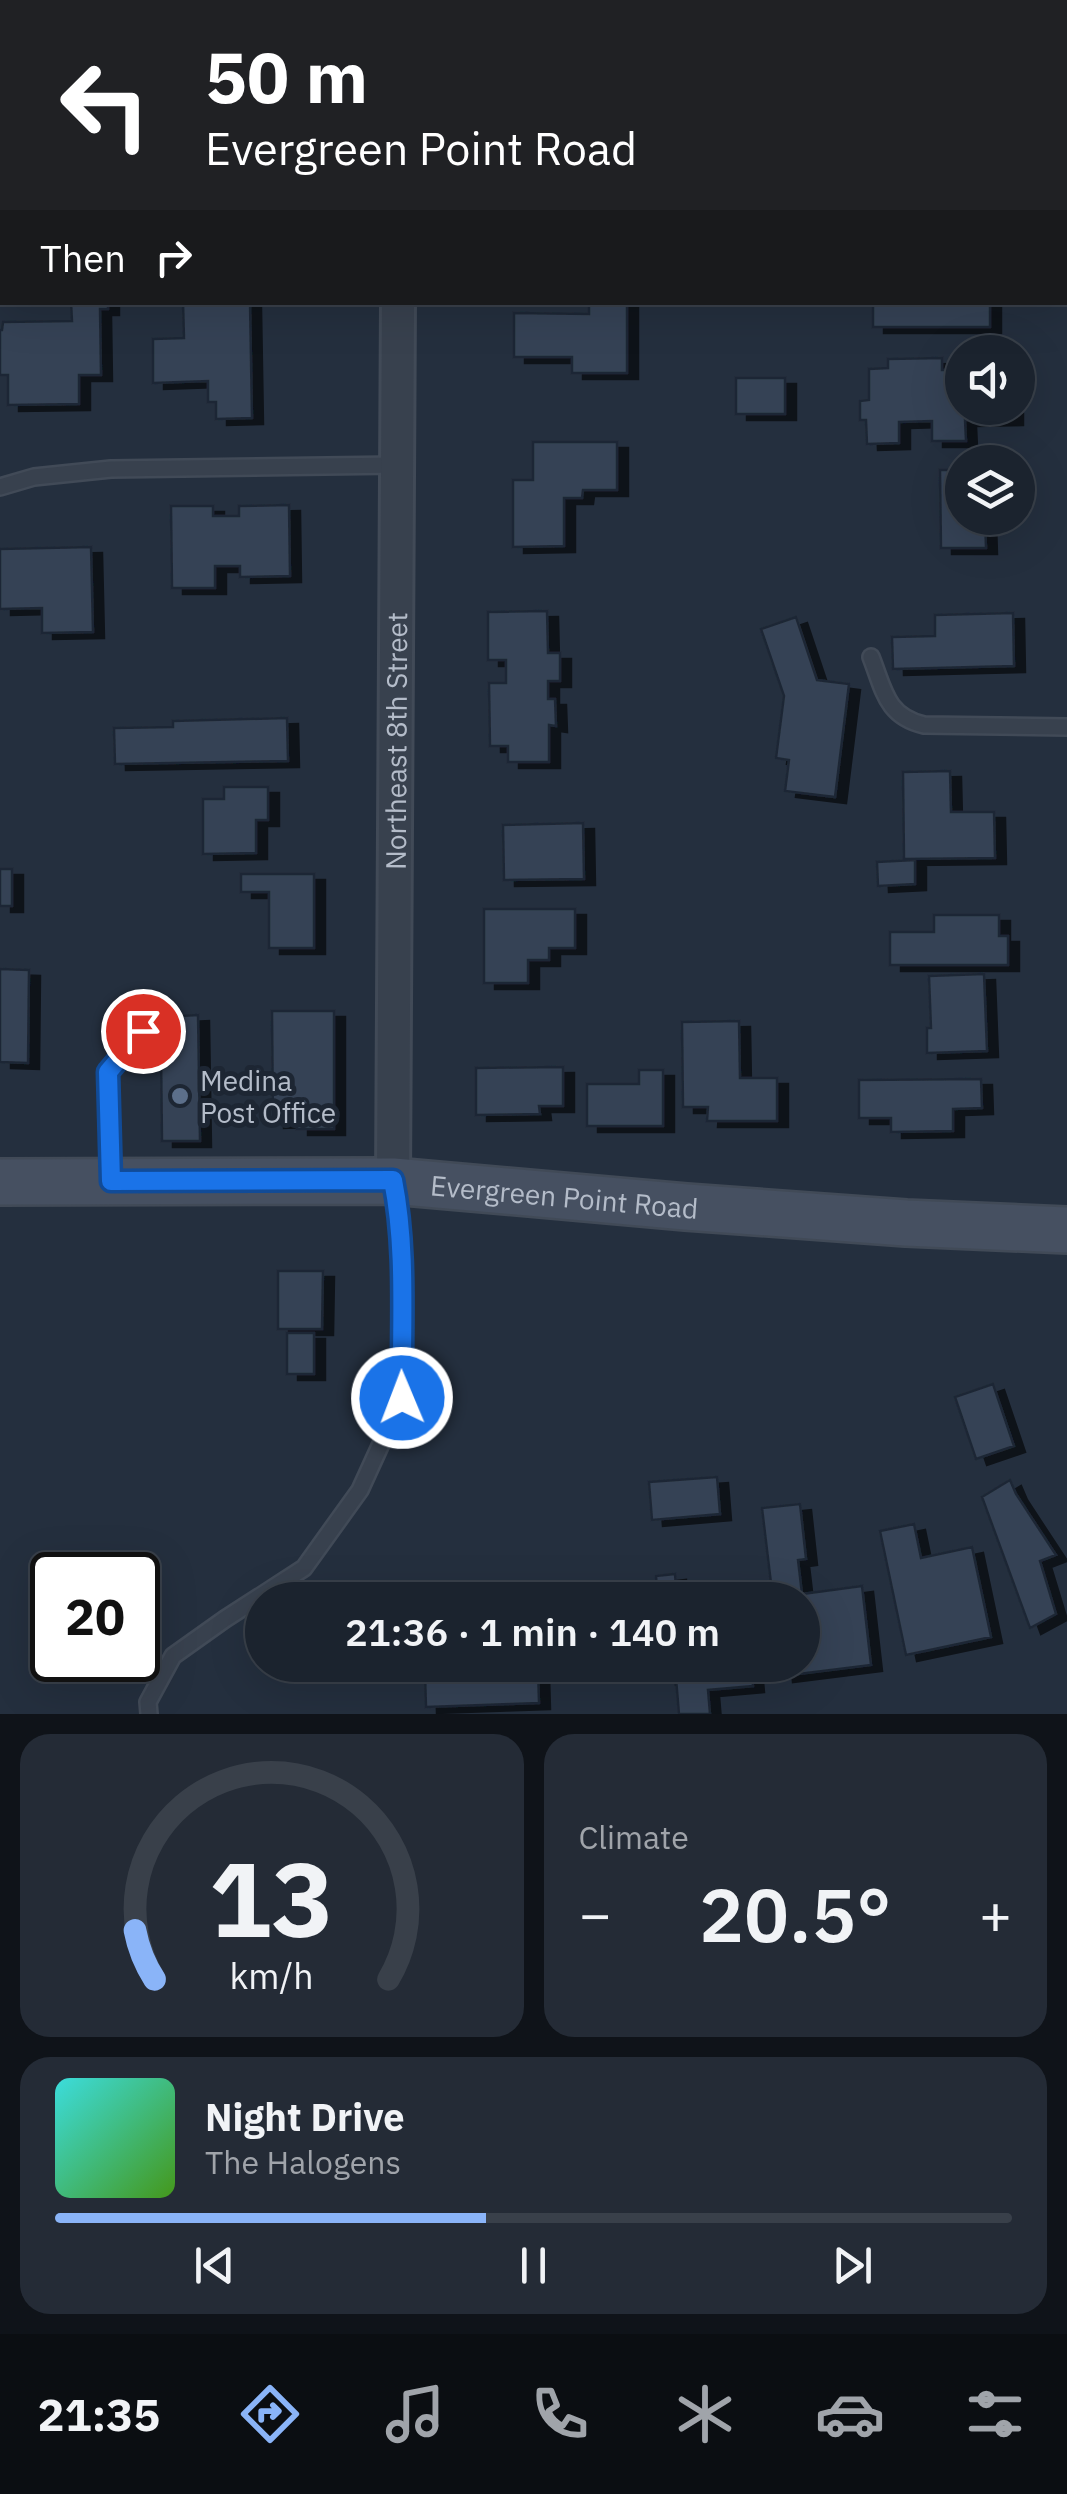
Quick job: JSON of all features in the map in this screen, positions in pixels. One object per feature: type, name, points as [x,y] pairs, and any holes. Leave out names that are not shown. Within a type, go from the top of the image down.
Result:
[{"type":"street","name":"Northeast 8th Street","points":[[393,1180],[398,305]]},
{"type":"street","name":"Evergreen Point Road","points":[[0,1182],[393,1180],[906,1223],[1067,1230]]},
{"type":"lane","points":[[0,488],[34,477],[111,469],[398,466]]},
{"type":"lane","points":[[872,657],[891,706],[910,721],[924,725],[1067,727]]},
{"type":"lane","points":[[111,1181],[108,1072],[143,1031]]},
{"type":"lane","points":[[149,1714],[148,1702],[174,1656],[304,1568],[367,1475],[402,1398],[401,1255],[393,1180]]},
{"type":"building","points":[[71,305],[108,305],[108,309],[100,309],[101,375],[79,375],[79,404],[8,405],[8,375],[0,375],[3,322],[72,321]]},
{"type":"building","points":[[183,305],[250,305],[252,418],[216,419],[216,402],[208,402],[208,381],[153,383],[153,339],[184,338]]},
{"type":"building","points":[[589,305],[627,305],[627,373],[572,373],[572,357],[514,357],[514,313],[589,314]]},
{"type":"building","points":[[873,305],[990,305],[990,327],[873,327]]},
{"type":"building","points":[[942,358],[945,425],[965,425],[966,441],[932,441],[932,421],[899,422],[899,443],[867,444],[866,420],[860,420],[860,401],[869,400],[869,369],[888,368],[888,359]]},
{"type":"building","points":[[736,378],[785,378],[785,414],[736,414]]},
{"type":"building","points":[[533,442],[617,442],[617,490],[583,490],[582,498],[564,498],[564,546],[513,547],[513,480],[533,480]]},
{"type":"building","points":[[940,470],[945,470],[945,535],[986,535],[986,548],[941,548]]},
{"type":"building","points":[[289,505],[290,576],[240,577],[240,566],[215,566],[215,588],[172,588],[171,506],[213,506],[213,516],[239,516],[239,506]]},
{"type":"building","points":[[91,547],[93,632],[42,633],[42,608],[0,609],[0,549]]},
{"type":"building","points":[[547,611],[548,653],[560,653],[560,681],[548,681],[548,699],[555,699],[556,726],[549,725],[549,762],[508,762],[508,746],[490,746],[489,683],[506,683],[506,660],[488,660],[488,612]]},
{"type":"building","points":[[1013,613],[1014,666],[893,669],[892,637],[935,636],[935,615]]},
{"type":"building","points":[[796,617],[817,680],[849,684],[835,797],[785,791],[789,760],[776,758],[784,696],[761,629]]},
{"type":"building","points":[[287,718],[288,761],[115,764],[114,728],[173,727],[173,721]]},
{"type":"building","points":[[950,771],[951,812],[994,812],[995,858],[904,859],[903,772]]},
{"type":"building","points":[[224,787],[268,787],[268,820],[256,820],[256,853],[203,854],[203,799],[224,799]]},
{"type":"building","points":[[583,823],[584,879],[504,880],[503,825]]},
{"type":"building","points":[[915,860],[915,884],[878,886],[877,862]]},
{"type":"building","points":[[0,869],[12,869],[12,906],[0,906]]},
{"type":"building","points":[[241,874],[314,874],[314,948],[269,948],[269,892],[241,892]]},
{"type":"building","points":[[484,909],[575,909],[575,948],[549,948],[549,960],[528,960],[528,983],[484,983]]},
{"type":"building","points":[[934,915],[999,915],[999,936],[1008,936],[1008,965],[890,965],[890,932],[934,932]]},
{"type":"building","points":[[0,969],[29,970],[28,1063],[0,1062]]},
{"type":"building","points":[[984,974],[987,1051],[927,1053],[927,1028],[931,1028],[929,976]]},
{"type":"building","points":[[272,1011],[334,1011],[334,1129],[297,1129],[297,1121],[273,1122]]},
{"type":"building","name":"Medina Post Office","points":[[198,1015],[200,1141],[162,1141],[161,1052],[176,1052],[180,1016]]},
{"type":"building","points":[[739,1021],[740,1078],[777,1078],[777,1121],[707,1121],[708,1107],[683,1107],[682,1022]]},
{"type":"building","points":[[563,1067],[563,1106],[539,1106],[540,1114],[476,1115],[476,1068]]},
{"type":"building","points":[[639,1070],[663,1070],[663,1126],[587,1126],[587,1084],[639,1084]]},
{"type":"building","points":[[981,1079],[982,1108],[953,1109],[953,1131],[891,1132],[891,1118],[859,1118],[859,1080]]},
{"type":"building","points":[[278,1271],[323,1271],[322,1329],[278,1329]]},
{"type":"building","points":[[287,1333],[314,1333],[314,1374],[287,1374]]},
{"type":"building","points":[[993,1384],[1014,1446],[976,1459],[955,1397]]},
{"type":"building","points":[[717,1477],[720,1514],[652,1520],[649,1482]]},
{"type":"building","points":[[1010,1480],[1056,1555],[1040,1561],[1056,1614],[1030,1628],[982,1497]]},
{"type":"building","points":[[800,1504],[806,1559],[798,1560],[801,1582],[771,1582],[762,1508]]},
{"type":"building","points":[[914,1524],[921,1558],[972,1547],[991,1637],[906,1655],[880,1531]]},
{"type":"building","points":[[675,1574],[676,1582],[656,1582],[656,1576]]},
{"type":"building","points":[[862,1586],[871,1665],[820,1671],[820,1592]]},
{"type":"building","points":[[425,1682],[538,1682],[539,1703],[426,1707]]},
{"type":"building","points":[[676,1682],[753,1682],[753,1686],[708,1690],[710,1714],[679,1714]]},
{"type":"place","name":"Medina Post Office","points":[[180,1096]]},
{"type":"route","points":[[143,1031],[108,1072],[111,1181],[393,1180],[401,1255],[402,1398]]}]
